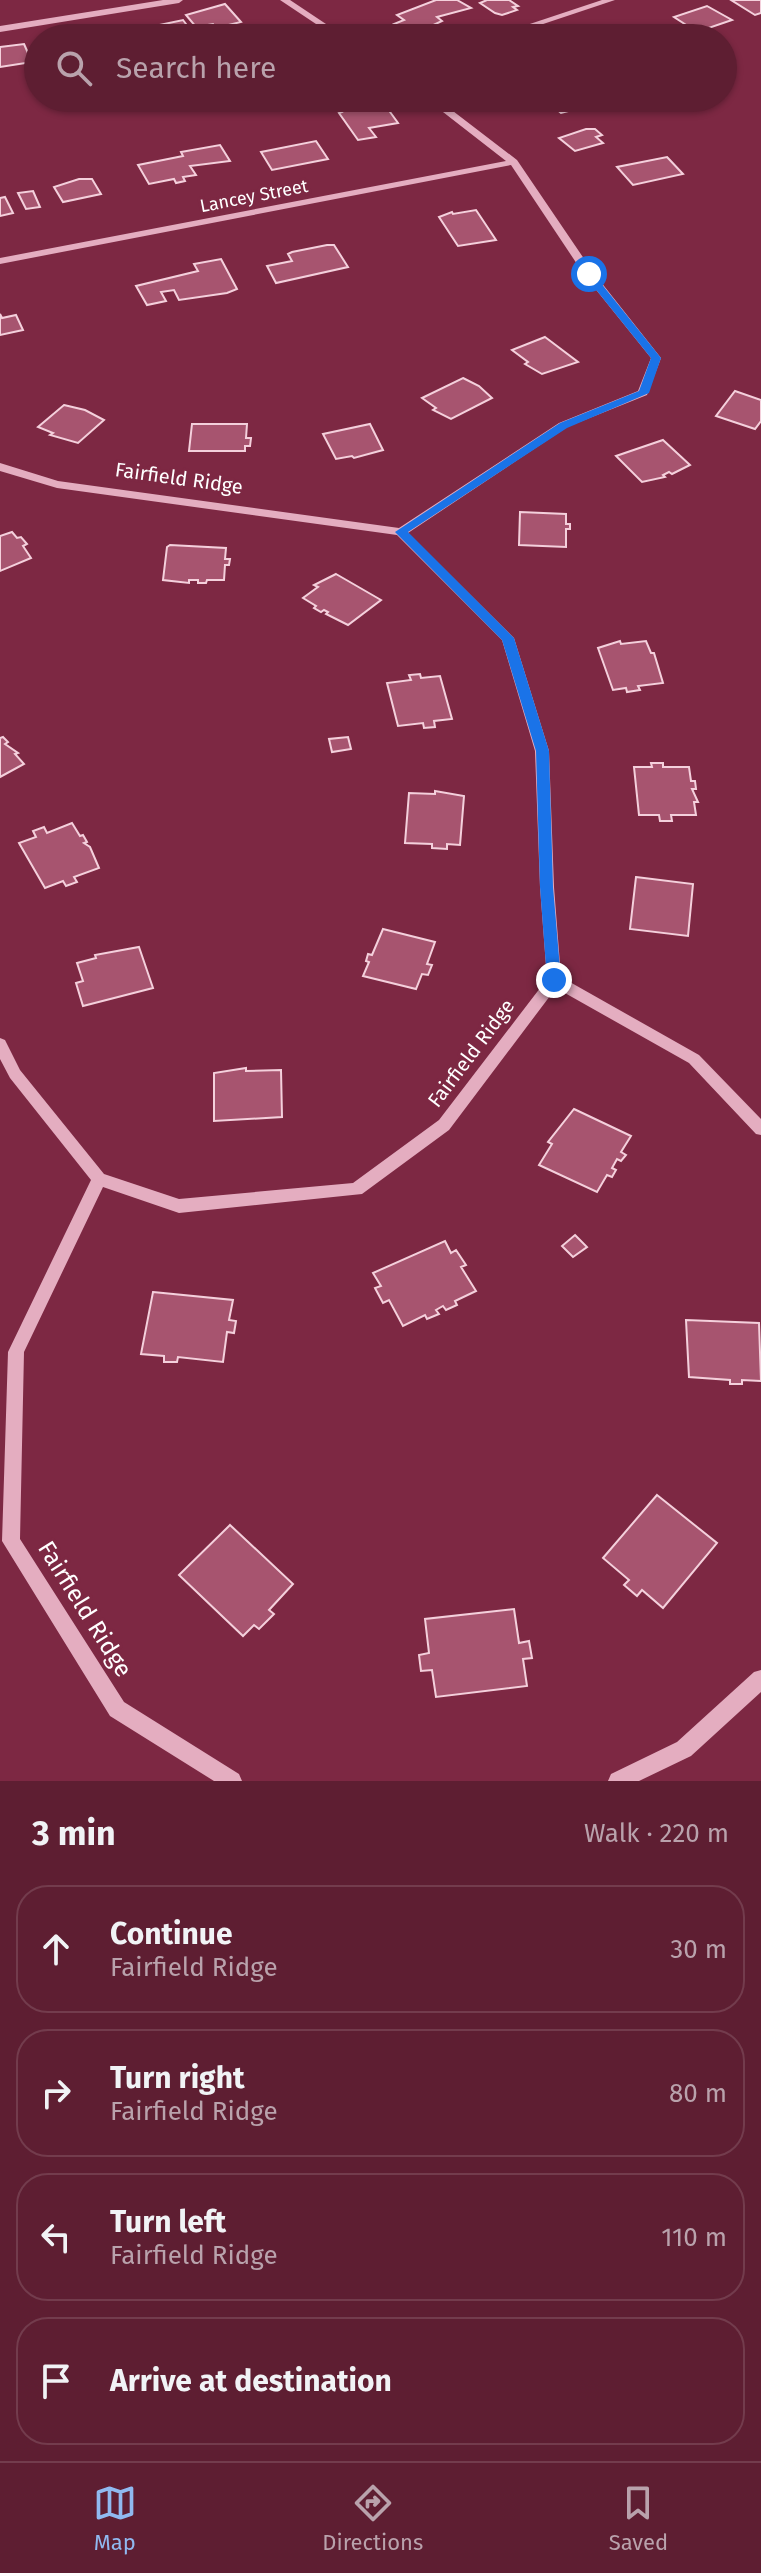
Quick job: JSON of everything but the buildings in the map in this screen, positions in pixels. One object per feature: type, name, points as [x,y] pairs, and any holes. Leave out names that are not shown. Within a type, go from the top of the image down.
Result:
[{"type":"street","points":[[31,24],[179,0]]},
{"type":"street","points":[[284,0],[321,24]]},
{"type":"street","points":[[536,24],[611,0]]},
{"type":"street","points":[[0,29],[24,25]]},
{"type":"street","points":[[448,112],[514,162],[589,274],[656,358],[643,393],[563,425],[401,532],[508,638],[542,751],[554,980],[694,1059],[761,1129]]},
{"type":"street","name":"Lancey Street","points":[[0,261],[514,162]]},
{"type":"street","name":"Fairfield Ridge","points":[[0,467],[57,484],[401,532]]},
{"type":"street","name":"Fairfield Ridge","points":[[232,1781],[117,1709],[11,1541],[16,1352],[99,1179],[179,1206],[356,1189],[444,1125],[554,980]]},
{"type":"street","points":[[0,1044],[15,1074],[99,1179]]},
{"type":"street","points":[[618,1781],[684,1749],[761,1679]]},
{"type":"route","points":[[554,980],[542,751],[508,638],[401,532],[563,425],[643,393],[656,358],[589,274]]}]
